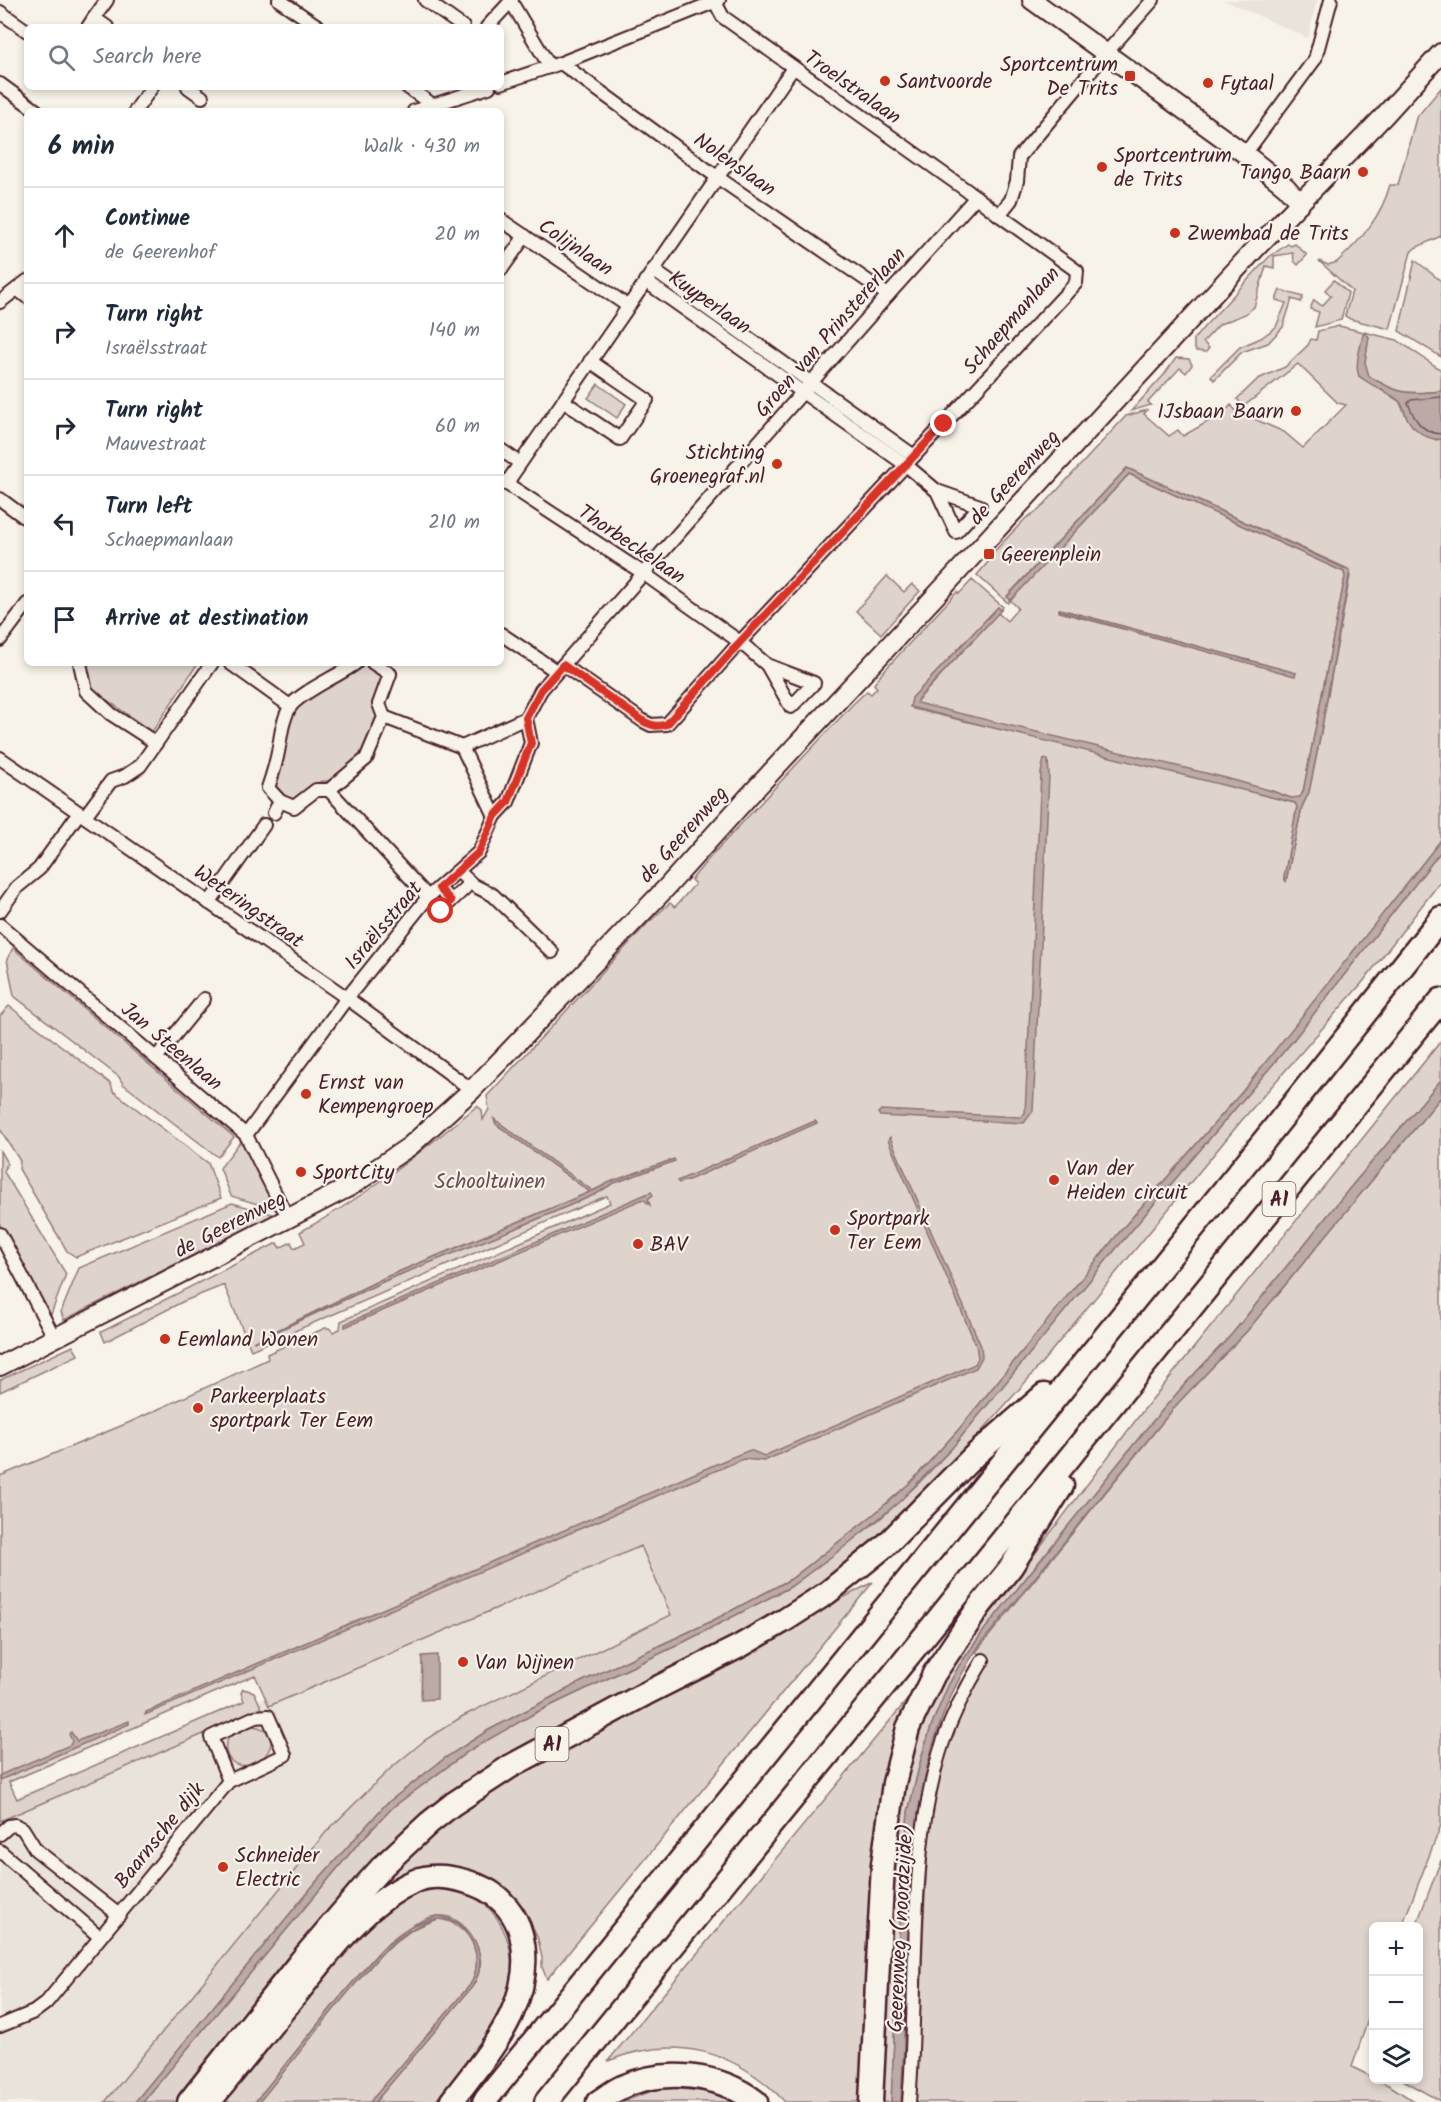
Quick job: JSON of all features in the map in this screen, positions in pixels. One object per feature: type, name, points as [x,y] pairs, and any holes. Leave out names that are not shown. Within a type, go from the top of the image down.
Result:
[{"type":"highway","name":"A1","points":[[484,2102],[1282,1119],[1441,918]]},
{"type":"highway","name":"A1","points":[[546,2102],[1441,1000]]},
{"type":"highway","name":"A1","points":[[189,2102],[300,1962],[363,1888],[429,1823],[453,1804],[511,1766],[740,1646],[827,1593],[885,1546],[975,1456],[1092,1353]]},
{"type":"highway","name":"A1","points":[[871,2102],[883,1864],[888,1815],[908,1728],[933,1674],[979,1607],[1011,1567],[1116,1400]]},
{"type":"highway","points":[[209,2102],[330,1952],[363,1916],[389,1895],[417,1880],[444,1877],[473,1882],[492,1893],[510,1910],[518,1924],[525,1949],[525,1968],[519,1997],[510,2021],[451,2102]]},
{"type":"highway","points":[[598,2102],[621,2088],[645,2079],[674,2076],[697,2076],[733,2088],[756,2102]]},
{"type":"main road","points":[[1032,0],[1245,154],[1286,187],[1300,204]]},
{"type":"main road","name":"de Geerenweg","points":[[0,1366],[291,1219],[351,1186],[410,1146],[472,1090],[666,888],[748,797],[1441,53]]},
{"type":"street","points":[[91,22],[107,0]]},
{"type":"street","points":[[279,0],[315,24]]},
{"type":"street","points":[[425,0],[459,24]]},
{"type":"street","points":[[490,24],[511,0],[556,65]]},
{"type":"street","points":[[976,197],[999,215],[1011,200],[1017,181],[1019,158],[1106,53],[1154,0]]},
{"type":"street","points":[[1245,154],[1316,59],[1331,0]]},
{"type":"street","points":[[504,82],[556,65],[717,1]]},
{"type":"street","name":"Troelstralaan","points":[[717,1],[723,18],[976,197]]},
{"type":"street","points":[[0,12],[24,29]]},
{"type":"street","name":"Nolenslaan","points":[[556,65],[888,295]]},
{"type":"street","points":[[653,270],[793,68]]},
{"type":"street","points":[[0,84],[33,108]]},
{"type":"street","points":[[137,108],[150,90]]},
{"type":"street","points":[[192,90],[202,97]]},
{"type":"street","points":[[411,90],[433,105]]},
{"type":"street","points":[[424,108],[480,90]]},
{"type":"street","name":"Groen van Prinstererlaan","points":[[560,668],[976,197]]},
{"type":"street","name":"Schaepmanlaan","points":[[560,668],[643,721],[659,726],[667,724],[740,642],[1076,283],[1077,271],[999,215]]},
{"type":"street","name":"Colijnlaan","points":[[504,222],[628,306]]},
{"type":"street","points":[[504,266],[525,236]]},
{"type":"street","name":"Kuyperlaan","points":[[808,387],[645,281],[653,270],[808,387],[910,460]]},
{"type":"street","points":[[504,481],[520,463],[645,281]]},
{"type":"street","points":[[0,302],[24,289]]},
{"type":"street","points":[[563,401],[620,439],[646,400],[590,361]]},
{"type":"street","points":[[504,452],[520,463]]},
{"type":"street","points":[[910,460],[937,491]]},
{"type":"street","name":"Thorbeckelaan","points":[[504,483],[643,573],[740,642]]},
{"type":"street","points":[[0,499],[24,517]]},
{"type":"street","points":[[0,640],[24,608]]},
{"type":"street","points":[[462,747],[526,718],[541,690],[560,668],[504,636]]},
{"type":"street","points":[[740,642],[767,665]]},
{"type":"street","points":[[81,666],[86,691],[111,714],[156,743]]},
{"type":"street","points":[[0,911],[17,887],[39,869],[111,780],[125,776],[140,766],[210,666]]},
{"type":"street","points":[[234,666],[290,706]]},
{"type":"street","points":[[352,666],[318,685],[290,706],[279,739],[277,760],[268,788],[280,801],[294,807],[316,790],[329,790],[366,759],[384,717],[379,704],[390,674],[378,666]]},
{"type":"street","points":[[384,717],[462,747],[495,816]]},
{"type":"street","name":"Israëlsstraat","points":[[246,1135],[347,998],[428,897],[479,852],[495,816],[508,802],[531,743],[526,718]]},
{"type":"street","name":"Weteringstraat","points":[[0,759],[347,998],[472,1090]]},
{"type":"street","points":[[329,790],[428,897]]},
{"type":"street","points":[[273,813],[280,801]]},
{"type":"street","points":[[209,903],[264,825]]},
{"type":"street","points":[[458,871],[473,885],[493,895],[552,952]]},
{"type":"street","points":[[439,888],[451,901]]},
{"type":"street","points":[[441,911],[465,888]]},
{"type":"street","name":"Jan Steenlaan","points":[[0,925],[246,1135],[280,1203],[291,1219]]},
{"type":"street","points":[[156,1058],[204,999]]},
{"type":"street","points":[[0,1234],[55,1339]]},
{"type":"street","name":"Geerenweg (noordzijde)","points":[[909,2102],[918,1897],[926,1811],[946,1734],[966,1687],[983,1660]]},
{"type":"street","name":"Baarnsche dijk","points":[[0,2026],[34,2012],[46,2002],[229,1781],[285,1755],[268,1716],[255,1717],[211,1737],[229,1781]]},
{"type":"street","name":"Baarnsche dijk","points":[[0,1834],[9,1826],[23,1829],[36,1850],[119,1915]]},
{"type":"street","points":[[0,1851],[100,1937]]},
{"type":"shaded area","points":[[1224,0],[1317,0],[1308,38]]},
{"type":"shaded area","points":[[661,1527],[698,1616],[511,1706],[381,1792],[126,2102],[0,2102],[0,1803],[213,1721]]},
{"type":"green space","points":[[1441,88],[1441,236],[1411,252],[1390,329],[1350,319],[1345,316],[1352,291],[1319,261],[1328,265],[1337,262],[1370,227],[1390,185],[1398,185],[1416,118]]},
{"type":"green space","points":[[1288,244],[1291,246],[1295,244],[1307,255],[1298,265],[1294,261],[1293,253],[1274,256],[1274,268],[1266,266],[1254,307],[1245,314],[1220,324],[1203,342],[1209,348],[1206,352],[1196,351],[1194,339],[1204,327],[1269,257]]},
{"type":"green space","points":[[1415,260],[1441,281],[1441,357],[1399,331]]},
{"type":"green space","points":[[1334,280],[1348,293],[1341,320],[1315,327],[1319,312],[1310,309],[1314,300],[1322,306],[1331,296],[1325,290]]},
{"type":"green space","points":[[1280,290],[1303,297],[1301,302],[1292,299],[1283,327],[1268,343],[1242,352],[1214,380],[1211,376],[1240,347],[1261,338],[1276,327],[1286,303],[1276,300]]},
{"type":"green space","name":"Sportpark Ter Eem","points":[[1339,326],[1397,340],[1441,370],[1441,391],[1421,393],[1383,386],[1366,373],[1365,362],[1369,337],[1365,333],[1359,376],[1399,401],[1413,427],[1436,440],[1441,439],[1441,840],[1242,1092],[1122,1229],[959,1429],[912,1481],[873,1515],[791,1579],[710,1622],[583,1681],[487,1731],[445,1758],[386,1804],[316,1882],[135,2102],[105,2102],[327,1831],[390,1769],[425,1740],[463,1716],[671,1615],[641,1546],[269,1706],[255,1675],[9,1782],[17,1799],[244,1701],[241,1693],[243,1689],[254,1692],[262,1709],[0,1821],[0,1476],[128,1423],[268,1359],[267,1354],[325,1328],[333,1332],[340,1329],[341,1321],[610,1203],[607,1196],[599,1199],[251,1350],[224,1285],[182,1302],[105,1342],[101,1332],[277,1243],[280,1248],[291,1242],[294,1248],[305,1243],[300,1232],[369,1189],[477,1106],[482,1110],[483,1120],[489,1109],[487,1096],[648,923],[670,903],[675,907],[695,884],[691,880],[712,855],[853,704],[867,691],[871,694],[877,688],[874,684],[882,673],[957,592],[959,594],[972,580],[1003,607],[1001,610],[998,607],[995,610],[912,698],[913,709],[1295,803],[1297,806],[1284,878],[1286,881],[1302,807],[1309,792],[1350,571],[1127,468],[1007,596],[1010,600],[1008,603],[977,575],[989,561],[988,558],[1026,518],[1039,510],[1126,416],[1147,410],[1144,414],[1169,436],[1178,430],[1183,436],[1225,412],[1231,405],[1236,411],[1284,432],[1303,448],[1346,405],[1338,403],[1298,364],[1244,406],[1237,399],[1258,379],[1285,367],[1308,345],[1311,339],[1316,340],[1318,331]],"holes":[[[494,1119],[592,1191],[603,1186],[604,1188],[596,1194],[519,1227],[389,1279],[253,1342],[386,1277],[590,1192],[496,1124]]]},
{"type":"green space","points":[[1176,358],[1189,359],[1192,365],[1186,373],[1180,368],[1148,402],[1151,405],[1131,411],[1164,375]]},
{"type":"green space","points":[[598,384],[626,404],[617,418],[588,398]]},
{"type":"green space","points":[[1129,474],[1344,572],[1345,577],[1303,792],[1298,799],[1291,798],[1272,791],[919,705],[916,702],[998,613],[1007,621],[1018,608],[1010,600]],"holes":[[[1060,609],[1296,673],[1295,675],[1059,612]]]},
{"type":"green space","points":[[887,576],[904,592],[912,584],[920,591],[881,634],[856,611]]},
{"type":"green space","points":[[87,666],[196,666],[152,732],[92,689]]},
{"type":"green space","points":[[356,666],[376,668],[385,681],[378,718],[364,753],[333,781],[321,781],[296,802],[283,797],[272,788],[293,710],[319,689]]},
{"type":"green space","points":[[1441,851],[1441,881],[1362,983],[1242,1120],[1030,1377],[906,1513],[847,1566],[772,1618],[579,1717],[352,1886],[177,2102],[143,2102],[356,1846],[393,1807],[470,1750],[535,1713],[678,1645],[790,1587],[880,1519],[918,1484],[952,1448],[1109,1257],[1291,1043]]},
{"type":"green space","points":[[13,948],[234,1137],[218,1157],[14,996],[7,959]]},
{"type":"green space","points":[[9,1006],[111,1084],[113,1091],[208,1163],[221,1198],[76,1257],[67,1251],[19,1169],[20,1161],[0,1129],[0,1016]]},
{"type":"green space","points":[[1441,1041],[1441,1080],[1232,1334],[1147,1428],[985,1629],[948,1686],[922,1755],[908,1812],[900,1915],[891,2102],[880,2102],[890,1899],[902,1794],[915,1744],[938,1691],[971,1638],[1142,1412]]},
{"type":"green space","points":[[1441,1097],[1441,1825],[1404,1922],[1369,1922],[1369,2017],[1352,2067],[1369,2076],[1369,2084],[1386,2084],[1415,2102],[915,2102],[931,1819],[942,1762],[953,1725],[986,1660],[976,1652],[1178,1403],[1247,1331]]},
{"type":"green space","points":[[240,1142],[246,1147],[277,1210],[231,1196],[220,1168]]},
{"type":"green space","points":[[0,1151],[7,1163],[4,1172],[66,1274],[50,1317],[0,1225]]},
{"type":"green space","points":[[232,1203],[272,1214],[64,1320],[61,1312],[79,1268]]},
{"type":"green space","points":[[73,1346],[78,1355],[0,1392],[0,1380]]},
{"type":"green space","points":[[873,1582],[547,1979],[542,1967],[538,1939],[523,1907],[495,1881],[477,1873],[450,1867],[358,1902],[455,1810],[642,1704]]},
{"type":"green space","points":[[917,1688],[864,2102],[785,2102],[766,2084],[725,2059],[681,2048],[633,2053],[608,2061]]},
{"type":"green space","points":[[253,1726],[264,1729],[270,1735],[269,1750],[257,1763],[248,1766],[239,1765],[228,1757],[226,1743],[231,1735]]},
{"type":"green space","points":[[1441,1860],[1441,2101],[1410,2084],[1423,2084],[1423,1922],[1418,1922]]},
{"type":"green space","points":[[436,1889],[468,1895],[491,1911],[503,1929],[511,1953],[511,1977],[505,2000],[495,2022],[466,2064],[435,2102],[375,2102],[472,1987],[479,1973],[480,1957],[471,1935],[460,1923],[446,1916],[427,1918],[419,1922],[393,1939],[379,1952],[255,2102],[221,2102],[356,1935],[401,1899]]},
{"type":"green space","points":[[438,1919],[450,1922],[467,1934],[476,1953],[475,1975],[470,1985],[370,2102],[259,2102],[383,1952],[413,1929]]},
{"type":"green space","points":[[663,2087],[708,2092],[735,2102],[622,2102]]},
{"type":"water","points":[[1365,333],[1369,337],[1365,362],[1369,376],[1404,392],[1441,391],[1441,439],[1431,438],[1417,430],[1407,418],[1399,401],[1359,376],[1358,361]]},
{"type":"water","points":[[1127,468],[1350,571],[1309,792],[1302,807],[1286,881],[1284,878],[1297,807],[1295,803],[910,707],[912,698],[998,607],[1001,610],[917,700],[917,703],[1226,778],[1291,798],[1300,797],[1303,792],[1345,577],[1344,572],[1129,474],[1012,599],[1007,597]]},
{"type":"water","points":[[1059,609],[1296,673],[1295,676],[1059,611]]},
{"type":"water","points":[[1044,759],[1048,760],[1049,776],[1033,1111],[1024,1123],[880,1116],[878,1113],[881,1110],[1020,1117],[1025,1113],[1041,773]]},
{"type":"water","points":[[1441,840],[1441,851],[1291,1043],[1109,1257],[952,1448],[899,1502],[843,1548],[790,1587],[678,1645],[535,1713],[470,1750],[393,1807],[356,1846],[143,2102],[135,2102],[316,1882],[386,1804],[445,1758],[487,1731],[583,1681],[710,1622],[791,1579],[873,1515],[912,1481],[959,1429],[1122,1229],[1242,1092]]},
{"type":"water","points":[[1441,1080],[1441,1097],[1247,1331],[1178,1403],[979,1646],[959,1680],[943,1715],[922,1789],[912,1866],[901,2102],[891,2102],[900,1915],[908,1812],[922,1755],[948,1686],[985,1629],[1147,1428],[1232,1334]]},
{"type":"water","points":[[494,1119],[593,1191],[610,1182],[674,1159],[675,1161],[612,1184],[596,1194],[519,1227],[389,1279],[254,1342],[386,1277],[590,1192],[496,1124]]},
{"type":"water","points":[[815,1121],[817,1123],[691,1179],[679,1183],[677,1181]]},
{"type":"water","points":[[890,1137],[981,1346],[982,1357],[976,1368],[764,1461],[743,1459],[145,1715],[146,1712],[730,1458],[750,1450],[764,1456],[975,1364],[978,1358],[976,1345],[888,1140]]},
{"type":"water","points":[[651,1192],[653,1195],[648,1199],[650,1205],[643,1199],[345,1327],[345,1324]]},
{"type":"water","points":[[437,1655],[437,1699],[421,1700],[422,1656]]},
{"type":"water","points":[[129,1721],[129,1724],[0,1780],[0,1775],[70,1745],[72,1741],[69,1734],[71,1732],[77,1741]]},
{"type":"water","points":[[438,1916],[450,1919],[461,1925],[475,1942],[480,1964],[477,1976],[472,1987],[375,2102],[370,2102],[470,1985],[474,1976],[476,1954],[473,1943],[461,1926],[451,1921],[440,1919],[427,1922],[405,1933],[389,1946],[259,2102],[255,2102],[381,1950],[411,1926]]},
{"type":"place","name":"Sportcentrum De Trits","points":[[1130,76]]},
{"type":"place","name":"Santvoorde","points":[[885,81]]},
{"type":"place","name":"Fytaal","points":[[1208,83]]},
{"type":"place","name":"Sportcentrum de Trits","points":[[1102,167]]},
{"type":"place","name":"Tango Baarn","points":[[1363,172]]},
{"type":"place","name":"Zwembad de Trits","points":[[1175,233]]},
{"type":"place","name":"IJsbaan Baarn","points":[[1296,411]]},
{"type":"place","name":"Stichting Groenegraf.nl","points":[[777,464]]},
{"type":"place","name":"Geerenplein","points":[[989,554]]},
{"type":"place","name":"Ernst van Kempengroep","points":[[306,1094]]},
{"type":"place","name":"SportCity","points":[[301,1172]]},
{"type":"place","name":"Van der Heiden circuit","points":[[1054,1180]]},
{"type":"place","name":"Sportpark Ter Eem","points":[[835,1230]]},
{"type":"place","name":"BAV","points":[[638,1244]]},
{"type":"place","name":"Eemland Wonen","points":[[165,1339]]},
{"type":"place","name":"Parkeerplaats sportpark Ter Eem","points":[[198,1408]]},
{"type":"place","name":"Van Wijnen","points":[[463,1662]]},
{"type":"place","name":"Schneider Electric","points":[[223,1867]]},
{"type":"route","points":[[441,911],[451,901],[439,888],[479,852],[495,816],[508,802],[531,743],[526,718],[541,690],[556,671],[563,665],[643,721],[651,725],[667,724],[740,642],[944,424]]},
{"type":"park label","name":"Schooltuinen","points":[[490,1181]]}]
